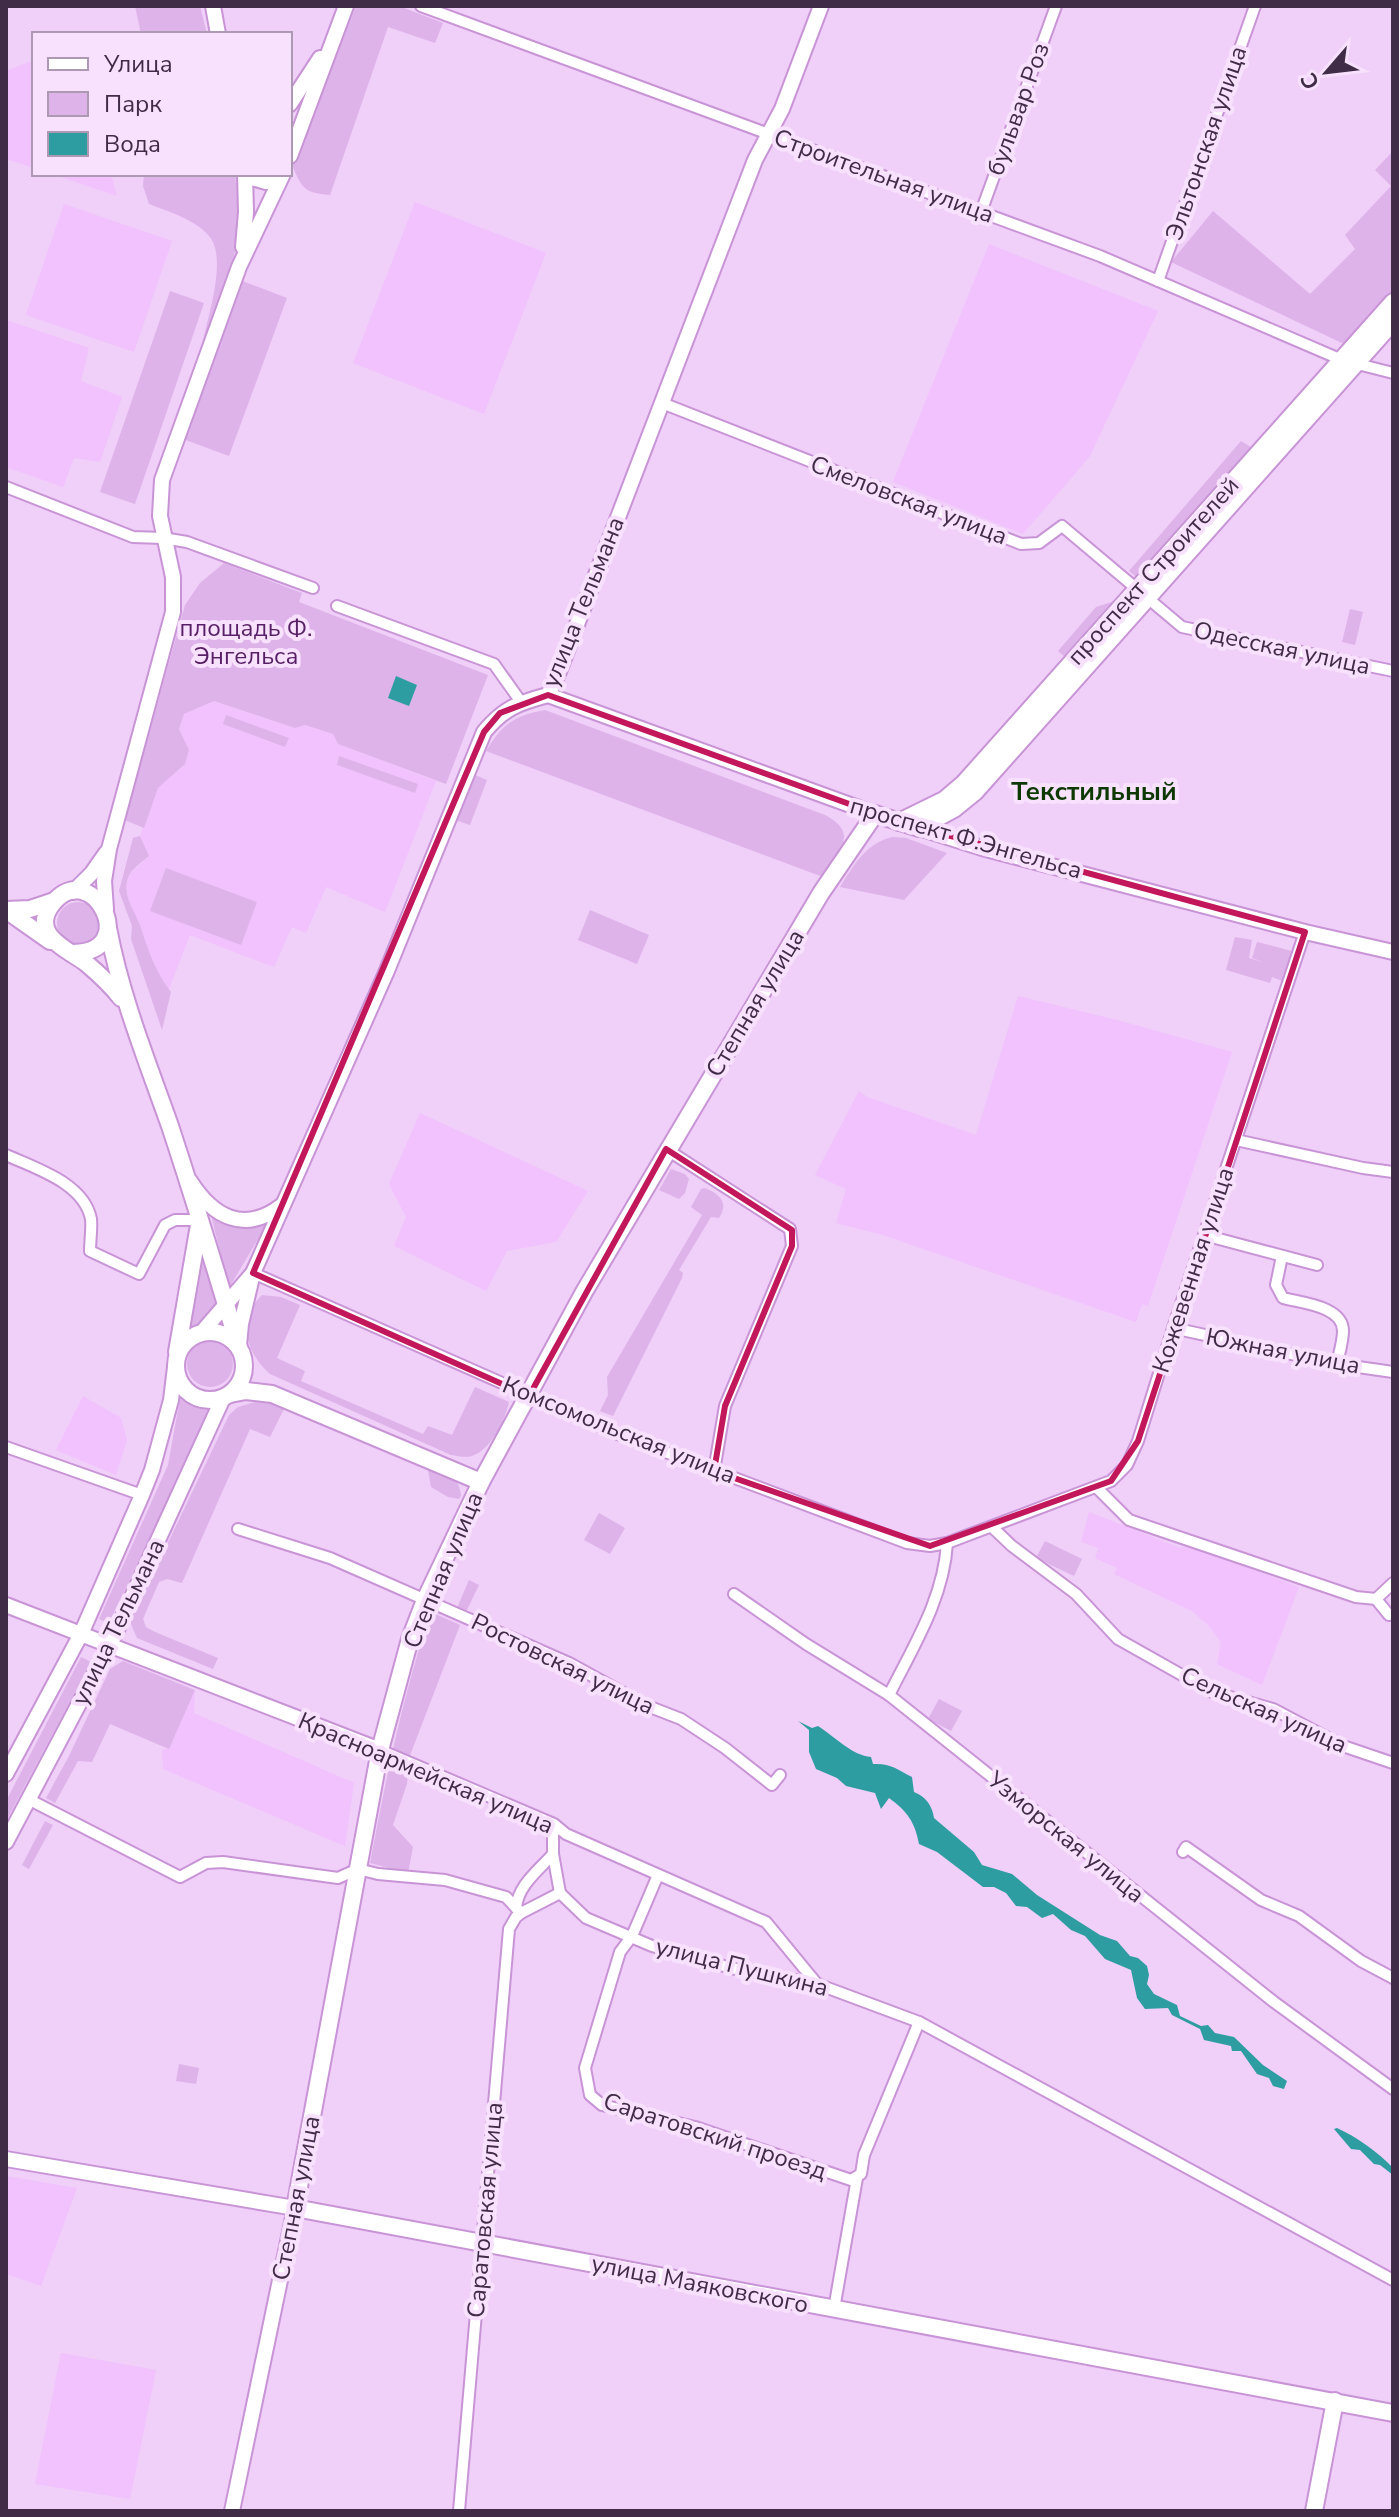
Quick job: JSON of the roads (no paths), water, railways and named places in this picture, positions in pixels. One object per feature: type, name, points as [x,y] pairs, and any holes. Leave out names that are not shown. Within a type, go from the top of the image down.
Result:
[{"type":"main road","name":"проспект Строителей","points":[[899,822],[944,800],[964,783],[1142,594],[1349,362],[1393,302]]},
{"type":"main road","name":"проспект Строителей","points":[[1349,362],[1393,322]]},
{"type":"main road","name":"проспект Строителей","points":[[919,828],[954,809],[975,792],[1142,594]]},
{"type":"main road","name":"проспект Ф.Энгельса","points":[[875,814],[919,828]]},
{"type":"main road","name":"Степная улица","points":[[295,2208],[380,1750],[410,1639],[425,1600],[481,1482],[584,1292],[666,1149],[821,893],[875,814]]},
{"type":"main road","points":[[6,910],[30,909],[73,892],[90,894],[106,909],[115,964],[127,1005],[184,1171],[239,1348]]},
{"type":"main road","points":[[54,901],[46,920],[47,931],[55,945]]},
{"type":"main road","points":[[6,910],[101,975],[127,1005]]},
{"type":"main road","points":[[72,953],[95,948],[108,928]]},
{"type":"main road","points":[[200,1220],[176,1363],[183,1387],[191,1395],[210,1400],[246,1391],[272,1394],[481,1482]]},
{"type":"main road","points":[[202,1332],[223,1333],[239,1348]]},
{"type":"main road","name":"улица Тельмана","points":[[176,1363],[182,1344],[202,1332]]},
{"type":"main road","name":"улица Тельмана","points":[[226,1396],[241,1381],[244,1367],[239,1348]]},
{"type":"main road","points":[[244,1367],[272,1394]]},
{"type":"main road","name":"улица Маяковского","points":[[295,2208],[1393,2413]]},
{"type":"main road","points":[[1314,2511],[1335,2401]]},
{"type":"street","points":[[213,6],[218,32]]},
{"type":"street","points":[[292,151],[346,6]]},
{"type":"street","name":"Строительная улица","points":[[421,6],[981,212],[1158,281],[1349,362],[1393,373]]},
{"type":"street","name":"улица Тельмана","points":[[239,1348],[241,1324],[253,1273],[386,973],[484,732],[500,713],[521,702],[548,695],[755,160],[782,109],[821,6]]},
{"type":"street","name":"бульвар Роз","points":[[981,212],[1056,6]]},
{"type":"street","name":"Эльтонская улица","points":[[1158,281],[1255,6]]},
{"type":"street","points":[[292,101],[336,34]]},
{"type":"street","points":[[239,267],[245,234],[247,176]]},
{"type":"street","points":[[250,176],[266,182],[278,176]]},
{"type":"street","points":[[106,909],[104,881],[109,849],[173,612],[173,577],[160,516],[162,480],[239,267],[281,176]]},
{"type":"street","name":"Смеловская улица","points":[[662,403],[1021,544],[1039,543],[1062,526],[1142,594]]},
{"type":"street","points":[[6,487],[133,537],[187,542],[313,588]]},
{"type":"street","name":"Одесская улица","points":[[1142,594],[1182,627],[1393,671]]},
{"type":"street","points":[[337,606],[494,664],[521,702]]},
{"type":"street","name":"проспект Ф.Энгельса","points":[[548,695],[875,814]]},
{"type":"street","name":"проспект Ф.Энгельса","points":[[919,828],[982,848],[1393,952]]},
{"type":"street","points":[[73,892],[109,849]]},
{"type":"street","name":"Кожевенная улица","points":[[992,1527],[1111,1481],[1127,1465],[1138,1441],[1305,932]]},
{"type":"street","points":[[1236,1140],[1393,1172]]},
{"type":"street","points":[[666,1149],[790,1229],[792,1234],[792,1246],[725,1406],[714,1471]]},
{"type":"street","points":[[6,1155],[61,1181],[84,1202],[91,1219],[90,1251],[139,1274],[165,1225],[175,1220],[200,1220]]},
{"type":"street","points":[[184,1171],[198,1193],[231,1218],[245,1221],[259,1219],[282,1205]]},
{"type":"street","points":[[1204,1235],[1317,1265]]},
{"type":"street","points":[[1282,1256],[1276,1285],[1283,1298],[1328,1311],[1336,1315],[1341,1323],[1344,1330],[1337,1364]]},
{"type":"street","name":"улица Тельмана","points":[[202,1332],[253,1273]]},
{"type":"street","name":"Комсомольская улица","points":[[253,1273],[623,1437],[907,1543],[930,1546],[947,1543],[992,1527]]},
{"type":"street","name":"Южная улица","points":[[1173,1328],[1337,1364],[1393,1372]]},
{"type":"street","name":"улица Тельмана","points":[[6,1774],[81,1634],[142,1495],[171,1400],[176,1363]]},
{"type":"street","name":"улица Тельмана","points":[[6,1842],[110,1645],[226,1396]]},
{"type":"street","points":[[6,1447],[142,1495]]},
{"type":"street","points":[[1096,1487],[1129,1520],[1356,1597],[1376,1599],[1389,1615]]},
{"type":"street","name":"Сельская улица","points":[[992,1527],[1076,1594],[1118,1639],[1212,1692],[1273,1709],[1343,1746],[1393,1763]]},
{"type":"street","name":"Ростовская улица","points":[[238,1529],[330,1558],[569,1663],[645,1705],[681,1719],[772,1785],[780,1775]]},
{"type":"street","points":[[889,1695],[933,1606],[946,1562],[947,1543]]},
{"type":"street","points":[[1376,1599],[1393,1583]]},
{"type":"street","name":"Узморская улица","points":[[734,1594],[806,1644],[889,1695],[1274,2002],[1393,2089]]},
{"type":"street","name":"Красноармейская улица","points":[[6,1605],[380,1750],[766,1922],[817,1984]]},
{"type":"street","points":[[28,1799],[180,1877],[206,1863],[223,1862],[338,1878],[358,1869],[378,1874],[445,1880],[506,1897],[518,1910],[560,1893],[553,1854],[553,1834],[557,1827]]},
{"type":"street","points":[[1183,1852],[1186,1847],[1261,1900],[1299,1916],[1361,1961],[1393,1978]]},
{"type":"street","name":"Саратовская улица","points":[[459,2511],[509,1929],[518,1910],[517,1897],[553,1854]]},
{"type":"street","name":"Саратовский проезд","points":[[658,1875],[632,1936],[620,1952],[585,2068],[590,2095],[602,2105],[695,2127],[851,2180],[857,2178],[919,2022]]},
{"type":"street","name":"улица Пушкина","points":[[560,1893],[586,1918],[652,1946],[731,1968],[817,1984],[919,2022],[1393,2280]]},
{"type":"street","name":"улица Маяковского","points":[[6,2159],[295,2208]]},
{"type":"street","points":[[834,2309],[857,2178]]},
{"type":"street","name":"Степная улица","points":[[232,2511],[295,2208]]},
{"type":"water","points":[[396,676],[417,685],[409,706],[388,698]]},
{"type":"water","points":[[798,1721],[812,1728],[818,1726],[851,1749],[871,1757],[873,1764],[898,1769],[912,1777],[914,1792],[928,1802],[934,1818],[974,1852],[982,1865],[1012,1874],[1037,1895],[1100,1935],[1117,1941],[1130,1956],[1147,1966],[1147,1984],[1154,1994],[1177,2005],[1180,2016],[1201,2026],[1208,2025],[1215,2033],[1234,2037],[1263,2065],[1287,2081],[1284,2089],[1273,2086],[1269,2078],[1257,2074],[1241,2051],[1232,2051],[1231,2046],[1204,2040],[1200,2029],[1172,2015],[1168,2008],[1145,2009],[1137,1998],[1131,1970],[1105,1959],[1085,1936],[1071,1930],[1053,1914],[1042,1918],[1027,1907],[1016,1906],[1006,1893],[994,1887],[983,1887],[937,1852],[919,1844],[909,1818],[889,1798],[881,1809],[875,1793],[846,1786],[837,1778],[816,1769],[809,1752],[809,1730]]},
{"type":"water","points":[[1334,2129],[1381,2156],[1393,2168],[1393,2175],[1374,2164],[1360,2150],[1351,2149]]},
{"type":"district","name":"Текстильный","points":[[1094,791]]},
{"type":"park label","name":"площадь Ф. Энгельса","points":[[246,642]]}]
